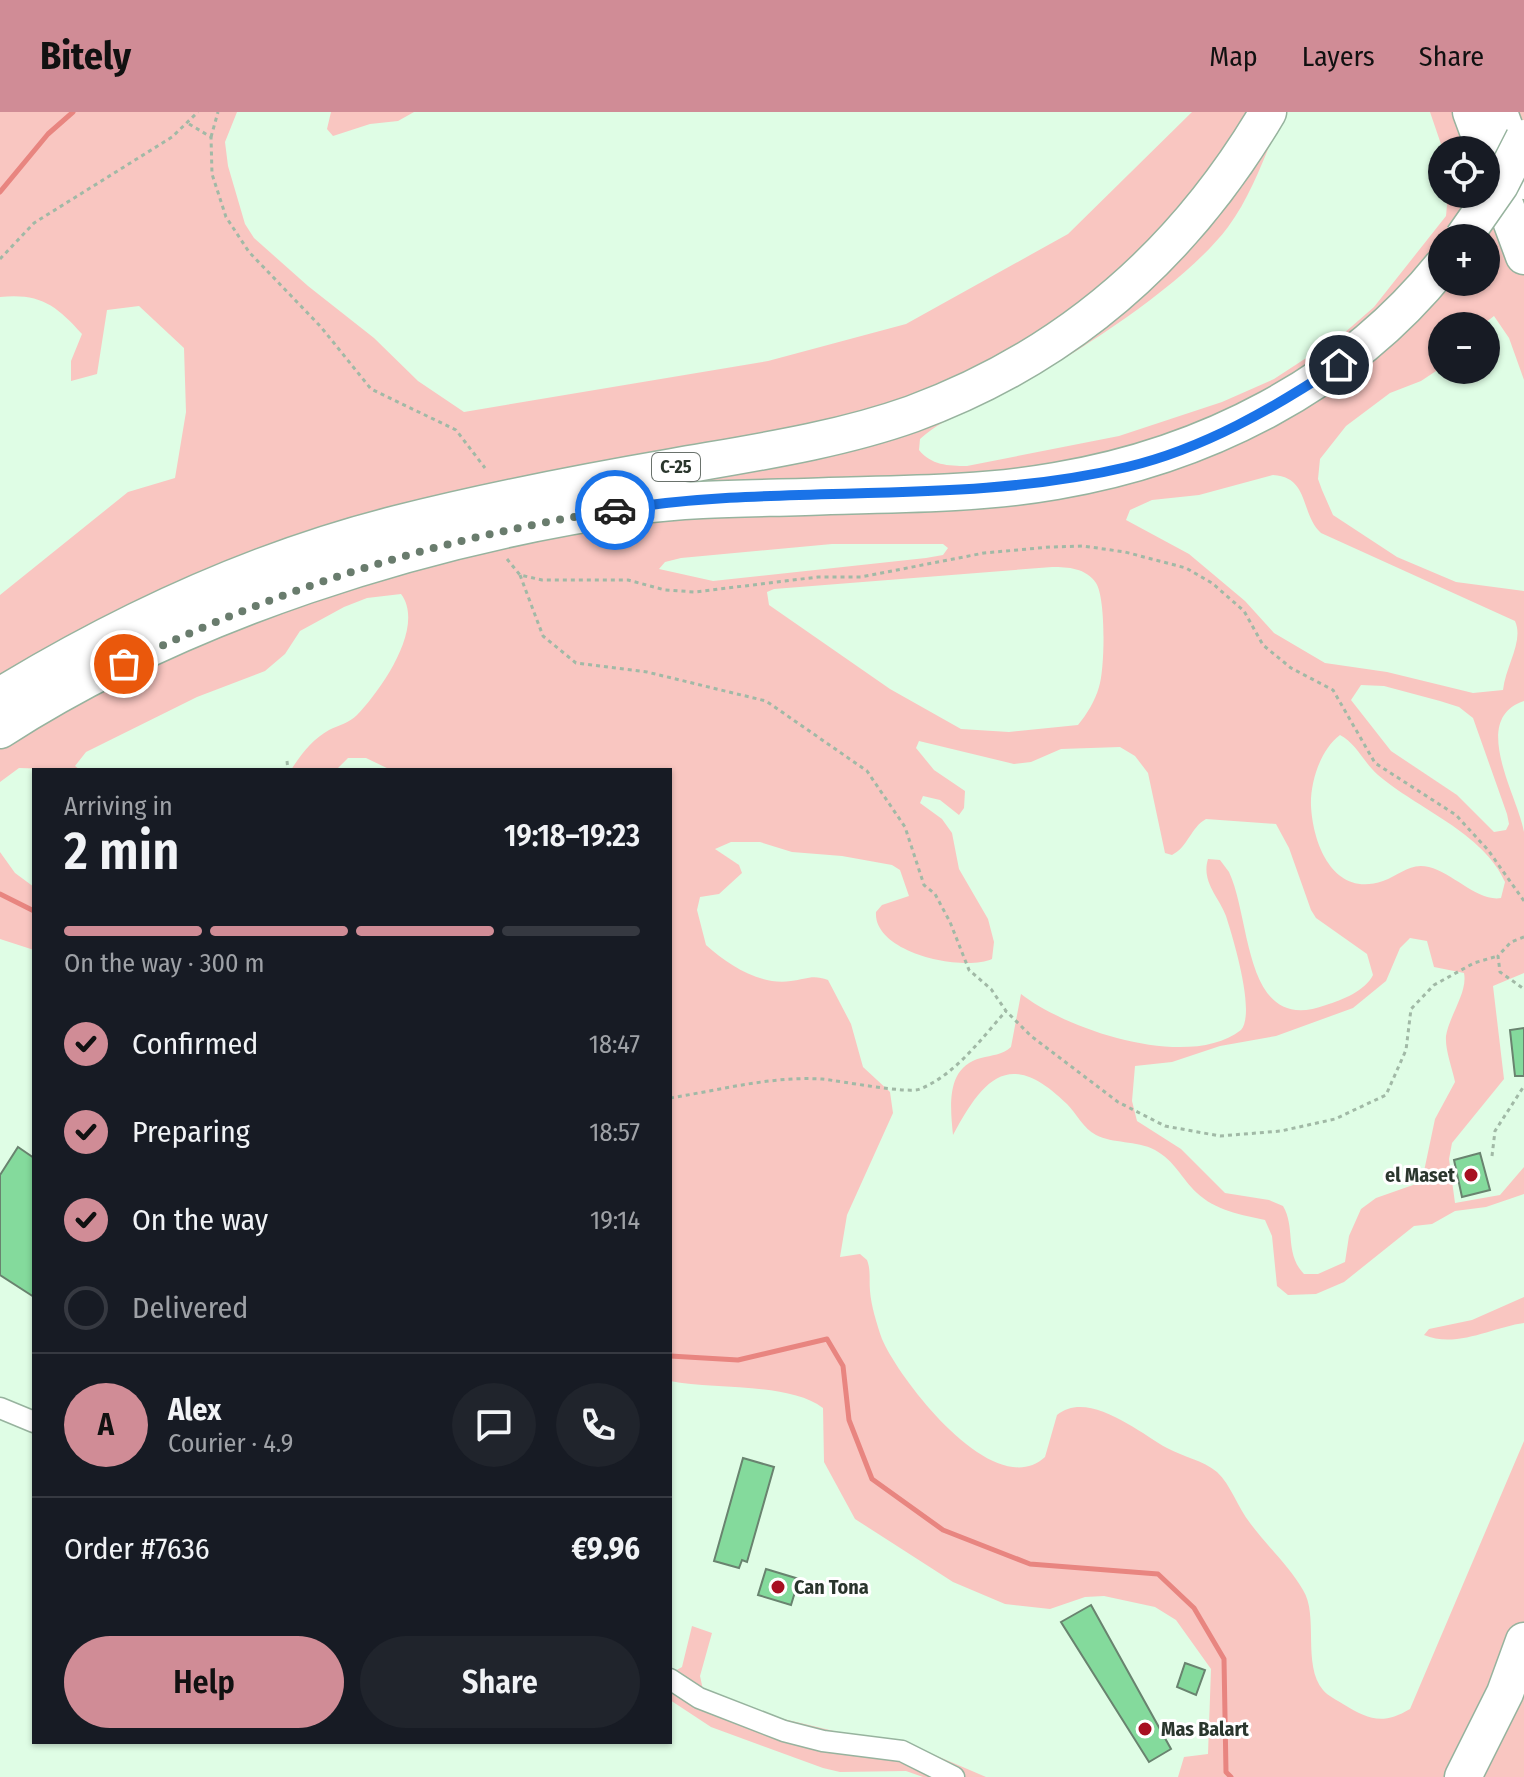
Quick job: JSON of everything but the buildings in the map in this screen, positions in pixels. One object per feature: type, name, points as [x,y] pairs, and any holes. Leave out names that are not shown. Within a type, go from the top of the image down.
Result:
[{"type":"highway","name":"C-25","points":[[0,696],[61,659],[161,609],[269,565],[392,525],[527,493],[831,436],[911,414],[980,385],[1086,321],[1138,279],[1233,171],[1268,112]]},
{"type":"highway","points":[[1471,112],[1480,136]]},
{"type":"highway","points":[[1499,112],[1524,181]]},
{"type":"highway","points":[[1473,224],[1500,185],[1524,138]]},
{"type":"highway","points":[[1500,190],[1524,256]]},
{"type":"highway","name":"C-25","points":[[0,730],[72,689],[175,638],[279,595],[392,557],[526,525],[639,506],[973,490],[1053,482],[1130,466],[1205,440],[1284,401],[1369,342],[1428,281]]},
{"type":"highway","points":[[1463,1777],[1505,1693],[1524,1641]]},
{"type":"highway","points":[[1489,1777],[1524,1698]]},
{"type":"street","points":[[0,1408],[32,1421]]},
{"type":"street","points":[[672,1680],[699,1698],[784,1731],[823,1741],[902,1751],[954,1777]]},
{"type":"path","points":[[0,259],[34,223],[189,124],[198,112]]},
{"type":"path","points":[[218,112],[211,137],[212,174],[226,217],[249,252],[321,327],[371,389],[456,430],[485,468]]},
{"type":"path","points":[[189,124],[211,137]]},
{"type":"path","points":[[520,575],[542,580],[628,580],[665,590],[695,592],[818,577],[861,577],[984,553],[1083,546],[1156,558],[1186,568],[1212,583],[1244,611],[1263,645],[1291,668],[1333,690],[1375,763],[1456,815],[1488,850],[1524,901]]},
{"type":"path","points":[[507,559],[520,575],[543,636],[576,663],[647,672],[766,701],[867,771],[905,827],[924,885],[940,903],[969,970],[991,989],[1006,1011],[1031,1036],[1078,1074],[1118,1102],[1165,1126],[1220,1136],[1281,1131],[1335,1119],[1386,1095],[1406,1050],[1411,1009],[1434,985],[1474,963],[1498,956],[1511,942],[1524,937]]},
{"type":"path","points":[[287,761],[288,768]]},
{"type":"path","points":[[1498,956],[1500,972],[1524,989]]},
{"type":"path","points":[[672,1098],[774,1080],[820,1079],[916,1091],[939,1079],[959,1062],[1006,1011]]},
{"type":"path","points":[[1492,1156],[1495,1131],[1524,1086]]},
{"type":"shaded area","points":[[0,112],[237,112],[225,142],[228,166],[245,224],[254,238],[374,338],[418,381],[464,412],[768,361],[906,324],[1068,234],[1192,112],[1283,112],[1237,214],[1210,248],[1187,270],[1074,353],[1021,384],[943,422],[920,439],[919,450],[934,462],[967,466],[1119,436],[1222,402],[1274,379],[1343,334],[1374,307],[1428,239],[1428,296],[1500,296],[1500,224],[1440,224],[1446,216],[1447,208],[1500,208],[1500,136],[1438,136],[1430,112],[1524,112],[1524,380],[1509,338],[1500,325],[1500,312],[1428,312],[1428,376],[1390,393],[1346,426],[1320,459],[1318,479],[1333,515],[1397,557],[1456,582],[1524,591],[1524,701],[1508,710],[1500,724],[1498,741],[1524,832],[1524,973],[1493,986],[1504,1079],[1452,1143],[1449,1159],[1455,1203],[1500,1195],[1524,1167],[1524,1194],[1486,1207],[1455,1211],[1432,1224],[1414,1226],[1344,1282],[1316,1294],[1288,1295],[1277,1286],[1272,1236],[1265,1220],[1229,1211],[1204,1199],[1168,1159],[1155,1150],[1096,1135],[1067,1104],[1030,1077],[1014,1074],[1000,1077],[988,1085],[964,1115],[953,1135],[951,1100],[956,1078],[970,1063],[1011,1047],[1021,994],[1067,1021],[1129,1041],[1191,1047],[1219,1042],[1241,1030],[1246,1008],[1242,975],[1226,916],[1209,882],[1208,859],[1220,860],[1229,872],[1255,968],[1265,989],[1279,1004],[1299,1010],[1326,1005],[1359,990],[1373,975],[1367,954],[1316,918],[1289,848],[1276,824],[1206,819],[1177,851],[1172,855],[1165,853],[1148,773],[1135,756],[1120,747],[1061,749],[1031,762],[1014,764],[919,741],[916,748],[934,770],[965,791],[964,808],[959,815],[940,800],[923,796],[920,803],[942,819],[952,833],[959,869],[988,919],[994,942],[992,959],[961,963],[942,961],[922,956],[889,938],[879,926],[876,912],[882,905],[909,896],[900,870],[892,865],[842,856],[792,852],[760,842],[731,842],[715,849],[739,865],[742,873],[719,894],[700,897],[697,910],[706,945],[746,972],[780,982],[814,977],[828,980],[851,1024],[863,1067],[890,1092],[893,1113],[847,1215],[840,1257],[860,1254],[867,1260],[876,1321],[882,1339],[907,1381],[951,1431],[975,1451],[1000,1464],[1024,1467],[1045,1457],[1057,1415],[1070,1408],[1083,1407],[1114,1416],[1167,1448],[1217,1472],[1250,1523],[1303,1590],[1310,1613],[1313,1667],[1323,1690],[1333,1698],[1361,1714],[1376,1718],[1392,1717],[1410,1709],[1524,1441],[1524,1777],[1178,1777],[1184,1757],[1208,1754],[1211,1669],[1176,1620],[1155,1607],[1104,1596],[1085,1597],[1050,1609],[1005,1604],[953,1582],[855,1519],[824,1462],[823,1408],[791,1394],[771,1390],[672,1381],[672,768],[387,768],[366,758],[348,758],[338,768],[292,768],[318,738],[357,715],[388,675],[408,623],[407,608],[401,594],[367,598],[344,607],[300,631],[285,654],[265,671],[197,697],[86,752],[75,766],[78,768],[19,768],[0,782],[0,595],[128,492],[175,478],[186,412],[184,348],[139,306],[107,310],[97,374],[71,381],[71,361],[82,334],[55,308],[26,297],[0,297]],"holes":[[[1273,475],[1285,477],[1299,489],[1314,525],[1321,533],[1515,621],[1516,645],[1503,690],[1473,693],[1387,672],[1325,663],[1274,633],[1245,601],[1189,554],[1126,520],[1130,510],[1152,500],[1199,495]],[[832,544],[943,544],[948,548],[943,555],[926,558],[713,581],[659,569],[665,562],[681,558]],[[1052,567],[1076,569],[1096,583],[1102,603],[1104,634],[1099,687],[1078,725],[1009,732],[961,729],[890,689],[769,605],[767,592]],[[1361,685],[1384,686],[1440,701],[1459,707],[1473,718],[1507,814],[1509,824],[1506,830],[1494,832],[1457,795],[1391,751],[1351,700]],[[1340,735],[1351,743],[1378,775],[1482,849],[1505,882],[1501,898],[1483,896],[1438,870],[1422,866],[1366,884],[1351,882],[1339,875],[1329,864],[1316,837],[1311,806],[1314,777],[1327,749]],[[1410,938],[1427,941],[1434,967],[1464,973],[1461,996],[1446,1036],[1455,1082],[1435,1119],[1423,1176],[1413,1185],[1376,1198],[1361,1209],[1349,1236],[1345,1262],[1318,1274],[1304,1274],[1294,1258],[1283,1206],[1269,1200],[1225,1193],[1181,1149],[1137,1121],[1132,1101],[1135,1066],[1172,1062],[1220,1046],[1276,1036],[1353,1008],[1386,981],[1400,948]]]},
{"type":"shaded area","points":[[331,112],[414,112],[398,121],[370,124],[333,136],[327,129]]},
{"type":"shaded area","points":[[0,852],[15,873],[32,886],[32,949],[0,939]]},
{"type":"shaded area","points":[[1524,1297],[1524,1323],[1449,1340],[1424,1335],[1429,1329],[1472,1320]]},
{"type":"shaded area","points":[[692,1626],[712,1633],[700,1676],[703,1690],[771,1716],[838,1732],[902,1741],[986,1777],[923,1777],[906,1771],[840,1772],[823,1768],[711,1727],[672,1701],[672,1669],[675,1671],[682,1667]]},
{"type":"waterway","points":[[0,192],[48,134],[73,112]]},
{"type":"waterway","points":[[0,894],[32,910]]},
{"type":"waterway","points":[[672,1356],[738,1360],[827,1339],[843,1366],[849,1420],[872,1479],[943,1530],[1030,1564],[1158,1574],[1194,1608],[1224,1659],[1226,1772],[1231,1777]]},
{"type":"way so far","points":[[124,664],[175,638],[279,595],[392,557],[526,525],[615,510]]},
{"type":"place","name":"el Maset","points":[[1471,1175]]},
{"type":"place","name":"Can Tona","points":[[778,1587]]},
{"type":"place","name":"Mas Balart","points":[[1145,1729]]},
{"type":"route","points":[[615,510],[726,499],[973,490],[1053,482],[1130,466],[1205,440],[1284,401],[1339,365]]}]
